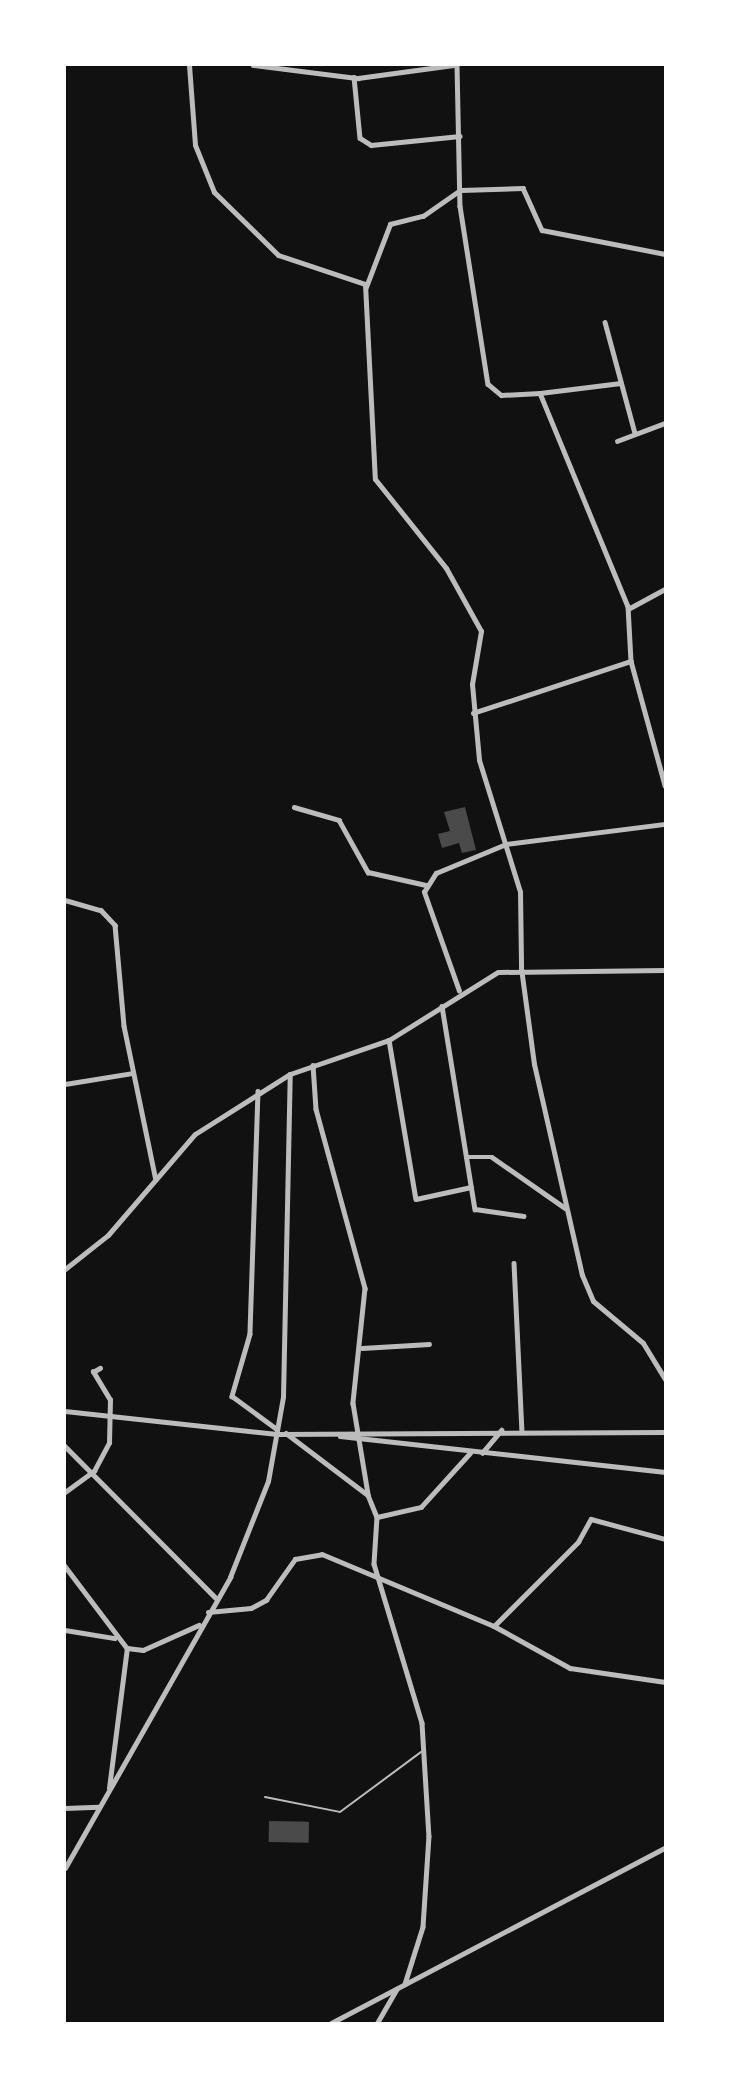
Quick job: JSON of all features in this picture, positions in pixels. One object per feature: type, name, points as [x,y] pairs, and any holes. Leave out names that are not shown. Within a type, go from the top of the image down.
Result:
[{"type":"street","points":[[189,65],[195,145],[214,192],[278,255],[358,278],[366,288]]},
{"type":"street","points":[[253,65],[354,77],[403,76],[455,65],[460,136],[460,191],[488,384],[501,395],[620,383]]},
{"type":"street","points":[[354,77],[360,138],[371,145],[460,136]]},
{"type":"street","points":[[665,254],[542,230],[523,188],[460,191],[423,216],[390,224],[366,288],[375,479],[476,615],[481,631],[473,713],[479,760],[520,892],[522,968],[565,1208],[587,1293],[643,1343],[664,1369],[665,1379]]},
{"type":"street","points":[[605,322],[635,433]]},
{"type":"street","points":[[540,393],[628,609],[631,661],[665,785]]},
{"type":"street","points":[[617,441],[665,423]]},
{"type":"street","points":[[628,609],[665,589]]},
{"type":"street","points":[[473,713],[631,661]]},
{"type":"street","points":[[294,807],[339,820],[368,872],[426,886]]},
{"type":"street","points":[[426,886],[436,873],[506,844],[665,824]]},
{"type":"street","points":[[426,886],[446,967],[460,991]]},
{"type":"street","points":[[65,900],[101,910],[115,925],[133,1073],[156,1180]]},
{"type":"street","points":[[65,1269],[108,1235],[195,1134],[258,1091],[290,1074],[389,1040],[460,991],[522,968],[665,970]]},
{"type":"street","points":[[442,1005],[475,1209],[524,1216]]},
{"type":"street","points":[[389,1040],[416,1199],[471,1187]]},
{"type":"street","points":[[313,1065],[316,1109],[365,1288],[362,1348],[354,1391],[368,1495],[377,1517],[377,1574],[425,1749],[429,1836],[423,1927],[405,1984]]},
{"type":"street","points":[[65,1084],[133,1073]]},
{"type":"street","points":[[65,1868],[216,1598],[259,1506],[283,1396],[290,1074]]},
{"type":"street","points":[[258,1091],[250,1334],[232,1396],[277,1431]]},
{"type":"street","points":[[466,1157],[492,1157],[565,1208]]},
{"type":"street","points":[[514,1263],[522,1430]]},
{"type":"street","points":[[362,1348],[429,1344]]},
{"type":"street","points":[[65,1492],[94,1471],[109,1443],[111,1414],[93,1372],[100,1368]]},
{"type":"street","points":[[65,1411],[286,1433],[358,1436],[482,1454],[665,1472]]},
{"type":"street","points":[[65,1419],[72,1412]]},
{"type":"street","points":[[358,1436],[502,1430],[665,1432]]},
{"type":"street","points":[[482,1454],[502,1430]]},
{"type":"street","points":[[286,1433],[368,1495]]},
{"type":"street","points":[[65,1446],[94,1471],[216,1598]]},
{"type":"street","points":[[377,1517],[421,1507],[471,1452]]},
{"type":"street","points":[[494,1626],[578,1542],[591,1519],[665,1539]]},
{"type":"street","points":[[208,1612],[266,1600],[295,1559],[322,1554],[377,1574],[494,1626],[570,1668],[665,1682]]},
{"type":"street","points":[[65,1566],[114,1638],[127,1648],[143,1650],[200,1625]]},
{"type":"street","points":[[65,1630],[114,1638]]},
{"type":"street","points":[[109,1788],[127,1648]]},
{"type":"street","points":[[65,1808],[98,1807]]},
{"type":"street","points":[[331,2023],[665,1848]]},
{"type":"street","points":[[377,2023],[397,1988]]},
{"type":"lane","points":[[265,1797],[340,1812],[425,1749]]},
{"type":"building","points":[[465,807],[476,850],[462,853],[459,843],[442,848],[438,834],[450,831],[444,812]]},
{"type":"building","points":[[269,1821],[309,1822],[309,1843],[269,1842]]}]
